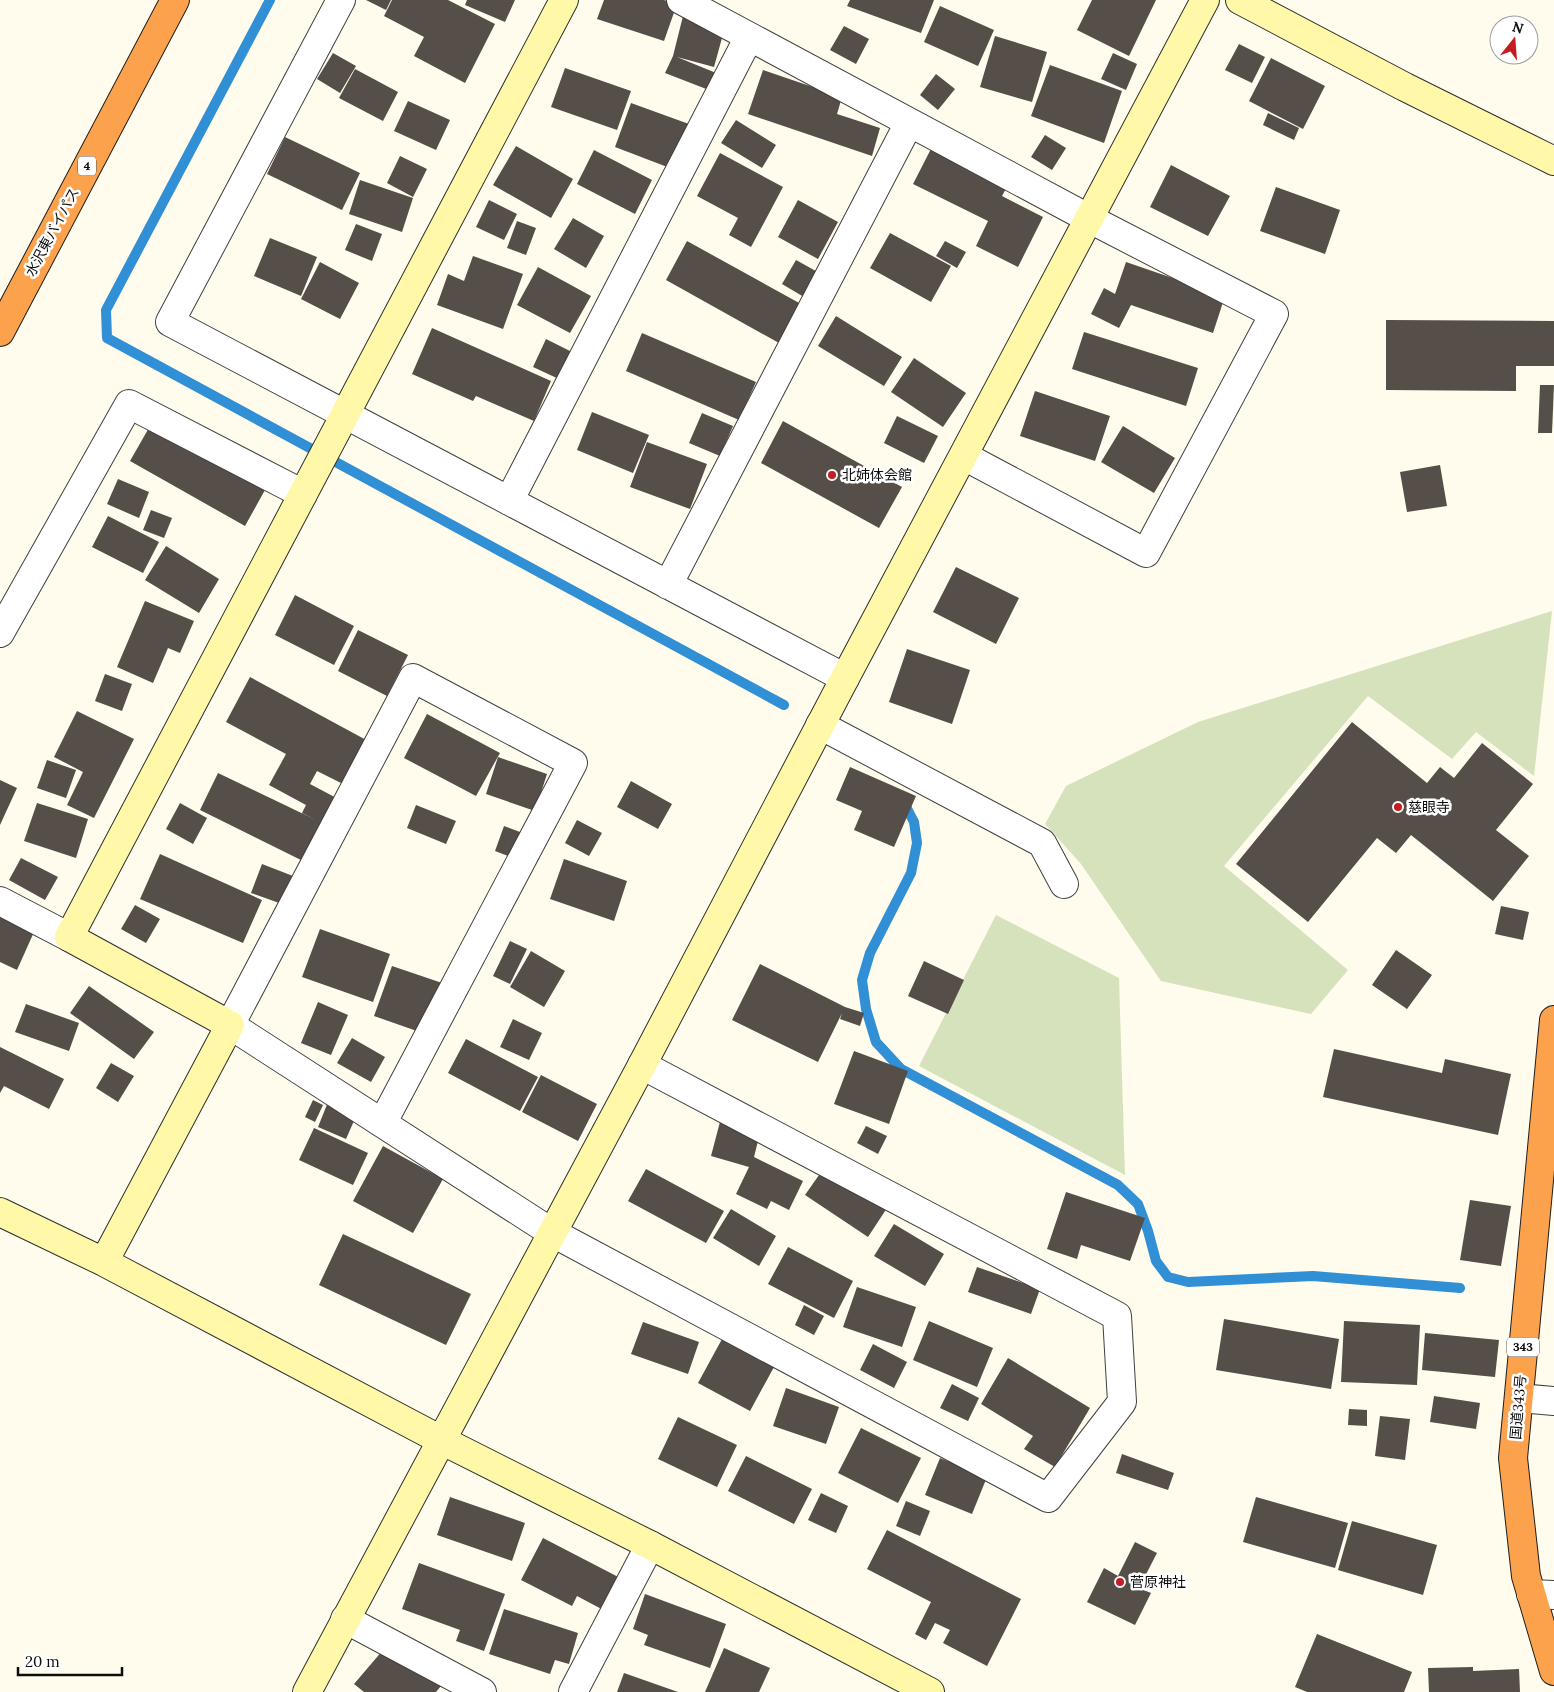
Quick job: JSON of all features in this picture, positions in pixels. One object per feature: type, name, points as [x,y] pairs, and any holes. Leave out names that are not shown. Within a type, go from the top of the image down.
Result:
[{"type":"highway","name":"水沢東バイパス","points":[[0,332],[175,0]]},
{"type":"highway","name":"国道343号","points":[[1554,1020],[1513,1458],[1526,1576],[1543,1595],[1554,1670]]},
{"type":"street","points":[[341,0],[170,322],[845,678]]},
{"type":"street","points":[[69,937],[564,0]]},
{"type":"street","points":[[681,0],[1088,218],[1274,314],[1146,553],[964,456]]},
{"type":"street","points":[[307,1692],[642,1065],[1088,218],[1205,0]]},
{"type":"street","points":[[1240,0],[1405,87],[1554,160]]},
{"type":"street","points":[[509,501],[749,37]]},
{"type":"street","points":[[668,585],[909,123]]},
{"type":"street","points":[[0,633],[129,404],[303,494]]},
{"type":"street","points":[[104,1262],[413,678],[573,763],[382,1122]]},
{"type":"street","points":[[820,725],[1042,843],[1064,884]]},
{"type":"street","points":[[0,901],[230,1025],[552,1232],[1048,1498],[1122,1402],[1117,1316],[642,1065]]},
{"type":"street","points":[[0,1212],[104,1262],[441,1440],[650,1545],[930,1692]]},
{"type":"street","points":[[1519,1398],[1554,1401]]},
{"type":"street","points":[[573,1692],[650,1545]]},
{"type":"street","points":[[345,1619],[482,1692]]},
{"type":"green space","points":[[1552,611],[1534,776],[1476,732],[1452,759],[1368,696],[1224,866],[1348,970],[1311,1014],[1161,981],[1081,864],[1045,824],[1066,786],[1198,722]]},
{"type":"green space","points":[[996,915],[1119,978],[1125,1175],[919,1066]]},
{"type":"building","points":[[366,0],[391,0],[386,10]]},
{"type":"building","points":[[392,0],[448,0],[495,24],[465,83],[414,56],[424,37],[384,16]]},
{"type":"building","points":[[467,0],[515,0],[505,22],[465,5]]},
{"type":"building","points":[[604,0],[664,0],[677,4],[664,41],[597,19]]},
{"type":"building","points":[[850,0],[934,0],[921,33],[847,6]]},
{"type":"building","points":[[1092,0],[1156,0],[1129,56],[1077,30]]},
{"type":"building","points":[[940,6],[994,30],[978,66],[924,42]]},
{"type":"building","points":[[683,16],[725,27],[714,67],[677,57],[721,75],[714,92],[665,73],[673,56]]},
{"type":"building","points":[[844,26],[869,39],[856,64],[830,50]]},
{"type":"building","points":[[995,36],[1047,52],[1032,102],[980,87]]},
{"type":"building","points":[[1239,44],[1265,57],[1252,83],[1225,70]]},
{"type":"building","points":[[333,53],[356,66],[340,93],[317,79]]},
{"type":"building","points":[[1113,53],[1137,64],[1126,90],[1101,79]]},
{"type":"building","points":[[1271,58],[1325,86],[1303,129],[1249,101]]},
{"type":"building","points":[[1050,65],[1122,91],[1104,143],[1031,116]]},
{"type":"building","points":[[565,68],[631,91],[617,130],[551,107]]},
{"type":"building","points":[[355,69],[398,92],[383,121],[339,98]]},
{"type":"building","points":[[763,70],[842,97],[837,114],[880,128],[872,156],[748,114]]},
{"type":"building","points":[[936,74],[955,89],[938,110],[920,95]]},
{"type":"building","points":[[408,101],[450,120],[436,150],[394,131]]},
{"type":"building","points":[[631,103],[700,128],[683,173],[615,147]]},
{"type":"building","points":[[1268,113],[1299,128],[1294,140],[1263,125]]},
{"type":"building","points":[[736,120],[776,145],[762,168],[721,143]]},
{"type":"building","points":[[1045,135],[1066,148],[1052,170],[1031,157]]},
{"type":"building","points":[[285,137],[360,173],[342,210],[267,174]]},
{"type":"building","points":[[933,145],[1009,183],[1002,196],[1043,217],[1018,267],[976,246],[988,221],[913,184]]},
{"type":"building","points":[[516,146],[573,179],[551,218],[493,185]]},
{"type":"building","points":[[594,150],[652,180],[635,214],[577,184]]},
{"type":"building","points":[[720,153],[783,187],[751,247],[729,235],[738,218],[697,196]]},
{"type":"building","points":[[400,156],[427,169],[413,197],[387,183]]},
{"type":"building","points":[[1171,165],[1230,196],[1208,236],[1150,207]]},
{"type":"building","points":[[360,180],[413,198],[402,232],[349,214]]},
{"type":"building","points":[[1276,187],[1340,210],[1325,254],[1260,231]]},
{"type":"building","points":[[489,200],[517,214],[504,240],[476,227]]},
{"type":"building","points":[[798,200],[838,222],[818,259],[778,237]]},
{"type":"building","points":[[573,218],[604,236],[586,268],[554,249]]},
{"type":"building","points":[[517,221],[536,228],[526,255],[507,248]]},
{"type":"building","points":[[356,224],[382,234],[372,261],[345,250]]},
{"type":"building","points":[[890,233],[951,266],[931,302],[870,268]]},
{"type":"building","points":[[270,238],[317,257],[301,296],[254,276]]},
{"type":"building","points":[[687,241],[801,304],[779,343],[666,280]]},
{"type":"building","points":[[945,241],[966,252],[957,268],[936,256]]},
{"type":"building","points":[[473,256],[523,274],[503,329],[437,305],[448,274],[464,281]]},
{"type":"building","points":[[796,260],[823,275],[809,300],[782,284]]},
{"type":"building","points":[[320,262],[359,283],[340,319],[301,299]]},
{"type":"building","points":[[1126,262],[1225,296],[1213,333],[1131,305],[1119,328],[1091,314],[1104,288],[1115,294]]},
{"type":"building","points":[[538,267],[591,296],[570,333],[517,305]]},
{"type":"building","points":[[836,316],[902,357],[884,386],[818,346]]},
{"type":"building","points":[[1386,320],[1554,321],[1554,366],[1516,366],[1516,391],[1386,390]]},
{"type":"building","points":[[432,328],[551,381],[534,421],[476,396],[473,401],[412,374]]},
{"type":"building","points":[[1084,332],[1198,368],[1186,406],[1072,369]]},
{"type":"building","points":[[642,333],[756,382],[739,420],[626,371]]},
{"type":"building","points":[[546,339],[574,353],[561,380],[533,367]]},
{"type":"building","points":[[914,358],[966,393],[943,427],[891,392]]},
{"type":"building","points":[[1540,385],[1554,385],[1552,433],[1538,433]]},
{"type":"building","points":[[1035,391],[1110,416],[1095,461],[1020,436]]},
{"type":"building","points":[[592,412],[649,435],[633,473],[577,450]]},
{"type":"building","points":[[702,413],[733,426],[720,456],[689,443]]},
{"type":"building","points":[[897,416],[938,436],[924,463],[884,443]]},
{"type":"building","name":"北姉体会館","points":[[783,421],[902,487],[879,528],[761,463]]},
{"type":"building","points":[[150,426],[265,490],[245,526],[130,461]]},
{"type":"building","points":[[1123,426],[1175,458],[1154,493],[1101,462]]},
{"type":"building","points":[[647,442],[707,464],[690,509],[630,487]]},
{"type":"building","points":[[1440,465],[1447,506],[1407,512],[1400,472]]},
{"type":"building","points":[[118,479],[149,492],[139,518],[107,504]]},
{"type":"building","points":[[151,510],[172,518],[164,538],[143,530]]},
{"type":"building","points":[[108,516],[159,542],[143,573],[92,547]]},
{"type":"building","points":[[166,546],[219,579],[199,613],[145,580]]},
{"type":"building","points":[[956,567],[1019,598],[996,644],[933,612]]},
{"type":"building","points":[[295,595],[354,626],[334,665],[275,635]]},
{"type":"building","points":[[145,601],[194,621],[180,653],[168,648],[153,683],[117,667]]},
{"type":"building","points":[[358,630],[408,655],[387,696],[338,671]]},
{"type":"building","points":[[907,649],[970,670],[952,724],[889,702]]},
{"type":"building","points":[[105,674],[132,684],[122,711],[95,701]]},
{"type":"building","points":[[250,677],[368,741],[345,785],[317,771],[310,784],[344,802],[309,864],[200,810],[218,773],[316,820],[302,813],[306,805],[269,785],[286,754],[226,722]]},
{"type":"building","points":[[77,711],[134,739],[94,818],[67,805],[83,772],[54,757]]},
{"type":"building","points":[[427,714],[500,753],[476,796],[404,758]]},
{"type":"building","name":"慈眼寺","points":[[1352,722],[1427,783],[1440,767],[1454,778],[1482,743],[1533,784],[1496,830],[1529,856],[1493,901],[1411,835],[1396,853],[1377,838],[1308,922],[1236,864]]},
{"type":"building","points":[[498,757],[547,774],[535,811],[486,794]]},
{"type":"building","points":[[47,760],[76,770],[66,798],[37,788]]},
{"type":"building","points":[[850,767],[916,796],[894,847],[854,830],[862,811],[836,800]]},
{"type":"building","points":[[0,780],[17,788],[0,825]]},
{"type":"building","points":[[631,781],[672,804],[658,829],[617,807]]},
{"type":"building","points":[[37,803],[88,819],[76,858],[24,841]]},
{"type":"building","points":[[180,803],[207,818],[193,844],[166,829]]},
{"type":"building","points":[[416,805],[456,821],[446,844],[407,828]]},
{"type":"building","points":[[577,820],[602,833],[589,856],[565,843]]},
{"type":"building","points":[[504,826],[528,835],[519,860],[495,851]]},
{"type":"building","points":[[160,854],[262,900],[243,943],[140,899]]},
{"type":"building","points":[[21,858],[58,877],[45,900],[9,880]]},
{"type":"building","points":[[564,859],[627,881],[614,921],[550,899]]},
{"type":"building","points":[[262,864],[293,876],[282,904],[251,893]]},
{"type":"building","points":[[135,905],[160,919],[146,943],[121,929]]},
{"type":"building","points":[[1501,906],[1529,912],[1523,940],[1495,934]]},
{"type":"building","points":[[0,917],[34,932],[17,970],[0,962]]},
{"type":"building","points":[[320,929],[390,954],[373,1002],[302,977]]},
{"type":"building","points":[[510,941],[527,949],[510,984],[493,976]]},
{"type":"building","points":[[1396,950],[1432,975],[1407,1009],[1372,985]]},
{"type":"building","points":[[531,951],[565,971],[544,1007],[510,987]]},
{"type":"building","points":[[924,961],[964,980],[948,1014],[908,996]]},
{"type":"building","points":[[760,964],[845,1007],[864,1013],[860,1026],[840,1019],[842,1013],[818,1062],[732,1020]]},
{"type":"building","points":[[392,966],[451,986],[434,1037],[374,1016]]},
{"type":"building","points":[[89,986],[154,1032],[134,1059],[70,1013]]},
{"type":"building","points":[[318,1002],[348,1015],[331,1055],[301,1043]]},
{"type":"building","points":[[26,1004],[79,1023],[69,1051],[15,1032]]},
{"type":"building","points":[[513,1019],[542,1033],[529,1060],[500,1047]]},
{"type":"building","points":[[352,1038],[385,1057],[371,1082],[337,1063]]},
{"type":"building","points":[[466,1039],[538,1077],[520,1111],[448,1073]]},
{"type":"building","points":[[0,1047],[64,1079],[49,1109],[4,1086],[0,1093]]},
{"type":"building","points":[[1334,1049],[1442,1073],[1445,1059],[1511,1074],[1498,1135],[1323,1097]]},
{"type":"building","points":[[854,1051],[908,1071],[889,1124],[834,1104]]},
{"type":"building","points":[[111,1063],[134,1076],[118,1102],[96,1088]]},
{"type":"building","points":[[541,1075],[597,1104],[578,1141],[522,1112]]},
{"type":"building","points":[[313,1100],[323,1105],[315,1122],[305,1117]]},
{"type":"building","points":[[328,1102],[357,1114],[346,1139],[318,1127]]},
{"type":"building","points":[[721,1118],[761,1129],[754,1157],[803,1181],[789,1210],[771,1201],[767,1209],[736,1194],[749,1167],[711,1156]]},
{"type":"building","points":[[866,1126],[887,1136],[878,1154],[857,1143]]},
{"type":"building","points":[[314,1128],[368,1153],[353,1185],[299,1160]]},
{"type":"building","points":[[383,1146],[443,1179],[413,1233],[353,1201]]},
{"type":"building","points":[[826,1165],[887,1208],[868,1237],[805,1195]]},
{"type":"building","points":[[646,1169],[724,1211],[706,1243],[628,1201]]},
{"type":"building","points":[[1066,1192],[1145,1218],[1130,1261],[1081,1245],[1077,1259],[1047,1249]]},
{"type":"building","points":[[1470,1200],[1511,1206],[1501,1266],[1460,1260]]},
{"type":"building","points":[[731,1209],[776,1236],[759,1266],[713,1238]]},
{"type":"building","points":[[894,1224],[944,1254],[925,1286],[874,1256]]},
{"type":"building","points":[[343,1234],[471,1294],[446,1345],[319,1285]]},
{"type":"building","points":[[788,1247],[853,1281],[834,1318],[768,1284]]},
{"type":"building","points":[[977,1267],[1040,1289],[1031,1314],[968,1292]]},
{"type":"building","points":[[857,1287],[916,1307],[902,1347],[843,1327]]},
{"type":"building","points":[[804,1305],[824,1316],[814,1335],[795,1325]]},
{"type":"building","points":[[1224,1319],[1339,1339],[1331,1389],[1216,1370]]},
{"type":"building","points":[[929,1321],[993,1348],[977,1387],[913,1360]]},
{"type":"building","points":[[1344,1321],[1420,1325],[1417,1385],[1341,1382]]},
{"type":"building","points":[[643,1322],[699,1342],[688,1374],[631,1354]]},
{"type":"building","points":[[1425,1333],[1499,1340],[1495,1377],[1422,1370]]},
{"type":"building","points":[[722,1339],[774,1367],[750,1411],[698,1383]]},
{"type":"building","points":[[873,1344],[907,1362],[894,1388],[860,1370]]},
{"type":"building","points":[[1008,1358],[1090,1408],[1055,1467],[1024,1449],[1033,1436],[981,1404]]},
{"type":"building","points":[[952,1384],[979,1398],[968,1421],[940,1408]]},
{"type":"building","points":[[786,1388],[839,1407],[826,1444],[773,1426]]},
{"type":"building","points":[[1434,1396],[1480,1403],[1476,1429],[1430,1422]]},
{"type":"building","points":[[1349,1409],[1367,1410],[1367,1426],[1348,1425]]},
{"type":"building","points":[[1380,1416],[1410,1419],[1405,1460],[1375,1456]]},
{"type":"building","points":[[678,1417],[737,1445],[717,1487],[658,1459]]},
{"type":"building","points":[[861,1428],[921,1458],[898,1503],[838,1473]]},
{"type":"building","points":[[1122,1454],[1174,1473],[1168,1490],[1116,1473]]},
{"type":"building","points":[[746,1456],[812,1489],[794,1524],[728,1491]]},
{"type":"building","points":[[940,1458],[987,1477],[972,1514],[925,1495]]},
{"type":"building","points":[[821,1493],[848,1506],[836,1533],[808,1520]]},
{"type":"building","points":[[450,1497],[525,1523],[512,1561],[437,1535]]},
{"type":"building","points":[[1256,1497],[1348,1523],[1335,1568],[1243,1542]]},
{"type":"building","points":[[906,1501],[930,1511],[920,1536],[896,1526]]},
{"type":"building","points":[[1352,1521],[1437,1545],[1423,1595],[1338,1570]]},
{"type":"building","points":[[887,1530],[1021,1599],[987,1666],[943,1643],[950,1630],[935,1623],[926,1640],[915,1634],[931,1602],[867,1569]]},
{"type":"building","points":[[543,1538],[626,1581],[609,1613],[577,1596],[572,1606],[521,1580]]},
{"type":"building","name":"菅原神社","points":[[1135,1542],[1157,1553],[1139,1588],[1151,1593],[1135,1625],[1087,1602],[1104,1568],[1118,1576]]},
{"type":"building","points":[[419,1563],[505,1594],[484,1651],[456,1641],[460,1630],[402,1609]]},
{"type":"building","points":[[645,1594],[726,1624],[710,1668],[644,1645],[648,1635],[633,1629]]},
{"type":"building","points":[[504,1609],[578,1633],[569,1664],[555,1660],[550,1674],[489,1654]]},
{"type":"building","points":[[1317,1634],[1412,1672],[1404,1692],[1307,1692],[1295,1687]]},
{"type":"building","points":[[389,1643],[441,1686],[436,1692],[364,1692],[354,1684]]},
{"type":"building","points":[[724,1648],[770,1668],[759,1692],[705,1692]]},
{"type":"building","points":[[1473,1667],[1473,1671],[1519,1669],[1520,1692],[1429,1692],[1428,1668]]},
{"type":"building","points":[[624,1673],[678,1692],[617,1692]]},
{"type":"waterway","points":[[270,0],[106,310],[107,338],[784,705]]},
{"type":"waterway","points":[[903,801],[914,822],[917,843],[911,873],[870,953],[862,980],[866,1009],[876,1042],[901,1069],[1118,1185],[1138,1204],[1156,1261],[1168,1277],[1188,1282],[1313,1276],[1460,1288]]},
{"type":"place","name":"北姉体会館","points":[[832,475]]},
{"type":"place","name":"慈眼寺","points":[[1398,807]]},
{"type":"place","name":"菅原神社","points":[[1120,1582]]}]
